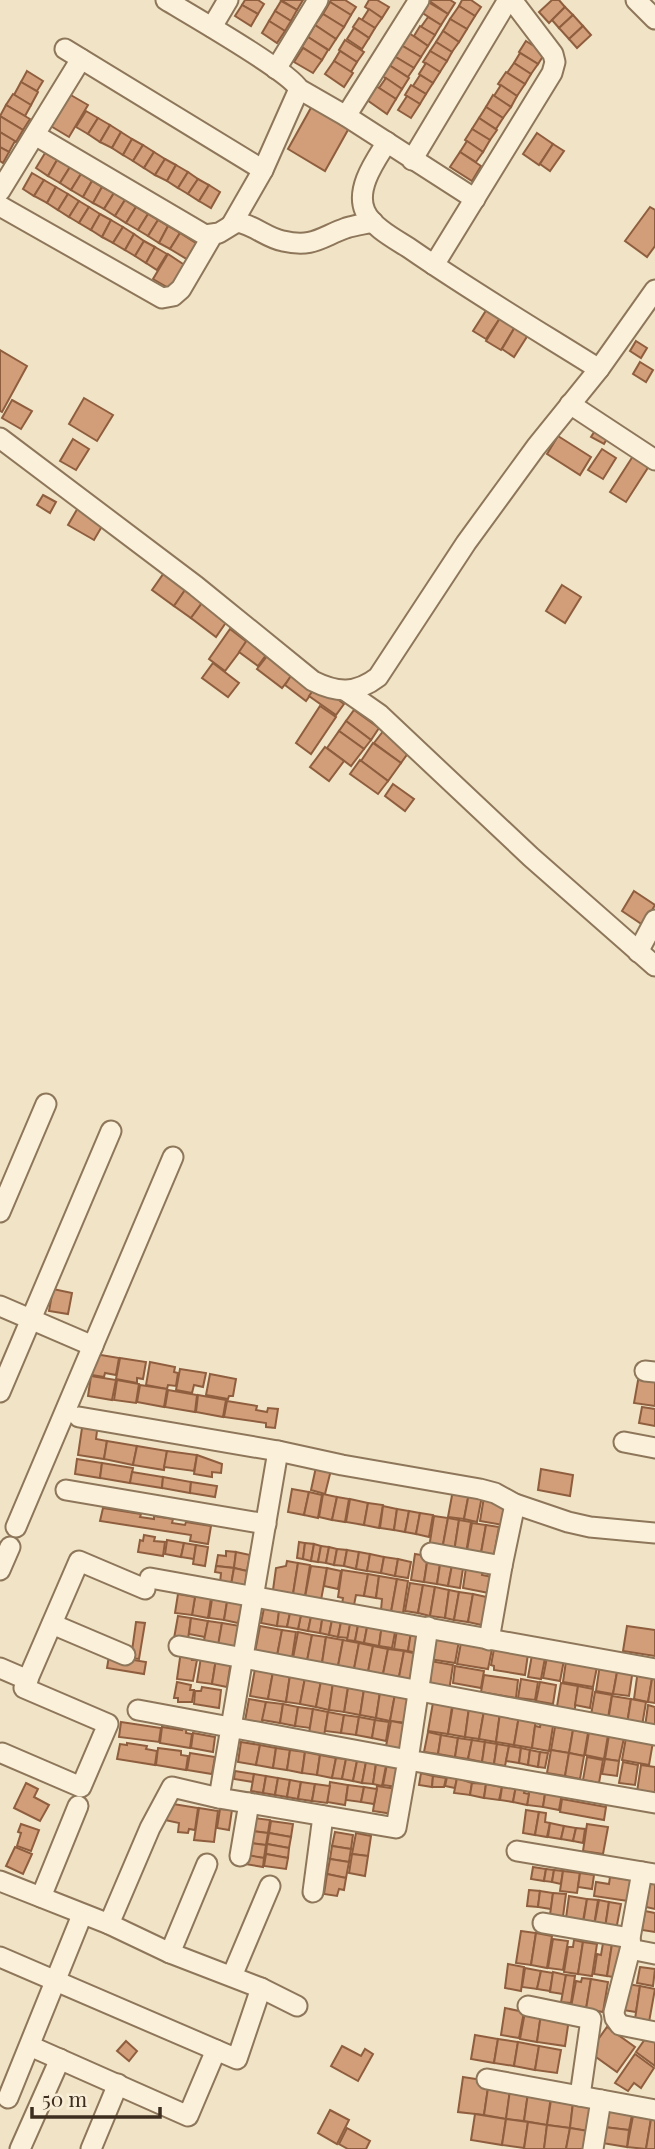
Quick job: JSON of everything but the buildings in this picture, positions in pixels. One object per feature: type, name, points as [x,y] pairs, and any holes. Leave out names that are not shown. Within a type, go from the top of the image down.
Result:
[{"type":"street","points":[[166,0],[275,69],[299,89],[475,199]]},
{"type":"street","points":[[212,27],[228,0]]},
{"type":"street","points":[[275,69],[318,0]]},
{"type":"street","points":[[346,116],[419,0]]},
{"type":"street","points":[[412,160],[510,0],[548,47],[555,62],[545,86],[434,265]]},
{"type":"street","points":[[636,0],[655,19]]},
{"type":"street","points":[[0,191],[35,135],[73,54],[263,170]]},
{"type":"street","points":[[232,224],[263,170],[299,89]]},
{"type":"street","points":[[35,135],[195,230],[212,236]]},
{"type":"street","points":[[387,142],[367,176],[362,200],[365,212],[373,222],[434,265],[599,369]]},
{"type":"street","points":[[0,206],[162,298],[173,296],[181,289],[212,236],[237,222],[246,223],[281,241],[301,244],[320,241],[346,228],[373,222]]},
{"type":"street","points":[[0,438],[196,586],[313,681],[337,691],[346,691],[369,684],[378,677],[466,543],[599,369],[655,290]]},
{"type":"street","points":[[570,404],[655,460]]},
{"type":"street","points":[[346,691],[379,714],[531,856],[655,966]]},
{"type":"street","points":[[638,952],[655,920]]},
{"type":"street","points":[[0,1212],[46,1104]]},
{"type":"street","points":[[0,1392],[111,1130]]},
{"type":"street","points":[[16,1527],[173,1157]]},
{"type":"street","points":[[0,1306],[93,1346]]},
{"type":"street","points":[[79,1417],[480,1489],[495,1493],[515,1504],[590,1527],[655,1533]]},
{"type":"street","points":[[624,1442],[655,1448]]},
{"type":"street","points":[[219,1798],[278,1451]]},
{"type":"street","points":[[66,1490],[266,1524]]},
{"type":"street","points":[[489,1640],[515,1504]]},
{"type":"street","points":[[0,1570],[10,1547]]},
{"type":"street","points":[[431,1553],[502,1566]]},
{"type":"street","points":[[2,1753],[81,1787],[108,1724],[24,1688],[79,1560],[148,1583],[254,1596],[655,1669]]},
{"type":"street","points":[[52,1623],[125,1656]]},
{"type":"street","points":[[109,1924],[150,1828],[172,1787],[219,1798],[396,1828],[428,1627]]},
{"type":"street","points":[[179,1646],[655,1735]]},
{"type":"street","points":[[0,1668],[28,1680]]},
{"type":"street","points":[[138,1710],[655,1803]]},
{"type":"street","points":[[240,1856],[249,1803]]},
{"type":"street","points":[[41,1897],[78,1806]]},
{"type":"street","points":[[313,1892],[323,1816]]},
{"type":"street","points":[[517,1850],[649,1873],[619,1989],[615,2018],[625,2027],[655,2032]]},
{"type":"street","points":[[170,1952],[207,1864]]},
{"type":"street","points":[[0,1881],[109,1924],[298,2006]]},
{"type":"street","points":[[232,1976],[270,1886]]},
{"type":"street","points":[[8,2098],[82,1915]]},
{"type":"street","points":[[543,1923],[631,1942]]},
{"type":"street","points":[[631,1942],[635,1950],[655,1954]]},
{"type":"street","points":[[0,1957],[237,2059],[261,1988]]},
{"type":"street","points":[[528,2006],[591,2019],[580,2096]]},
{"type":"street","points":[[30,2046],[188,2116],[216,2050]]},
{"type":"street","points":[[20,2149],[60,2059]]},
{"type":"street","points":[[487,2078],[655,2110]]},
{"type":"street","points":[[91,2149],[118,2084]]},
{"type":"street","points":[[593,2149],[601,2100]]}]
